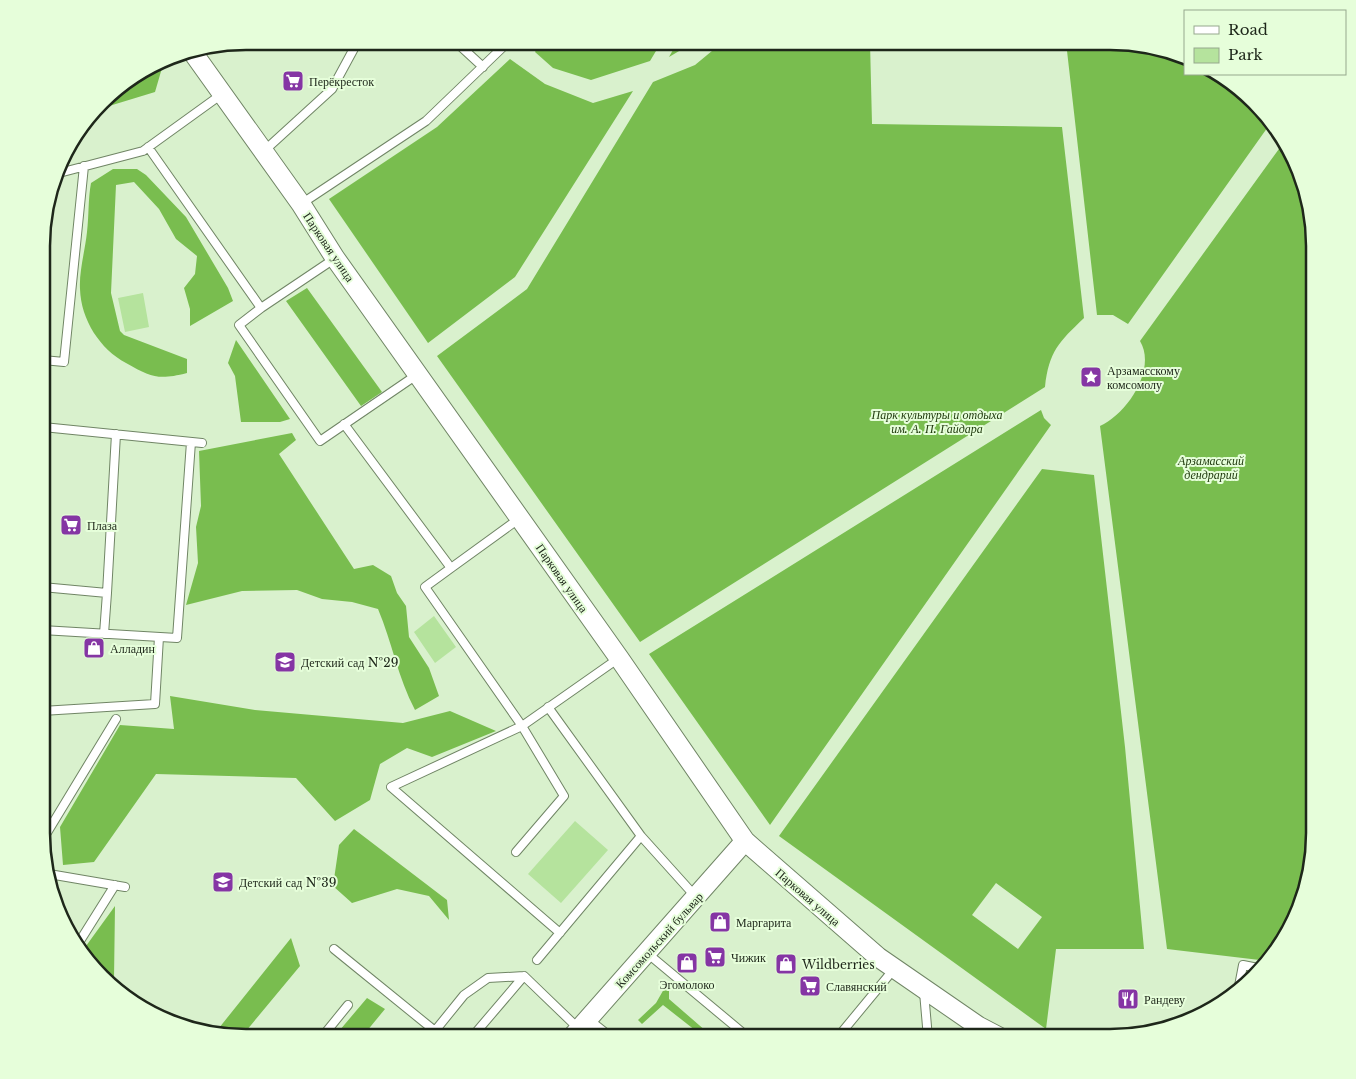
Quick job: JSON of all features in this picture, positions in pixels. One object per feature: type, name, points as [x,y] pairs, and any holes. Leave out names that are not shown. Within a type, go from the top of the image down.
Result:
[{"type":"street","name":"Парковая улица","points":[[196,57],[301,204],[335,258],[619,658],[745,841],[894,969],[978,1029]]},
{"type":"street","name":"Комсомольский бульвар","points":[[580,1028],[745,841]]},
{"type":"lane","points":[[264,151],[332,88],[353,50]]},
{"type":"lane","points":[[464,50],[483,67]]},
{"type":"lane","points":[[301,204],[426,122],[500,50]]},
{"type":"lane","points":[[65,171],[142,151],[223,93]]},
{"type":"lane","points":[[148,147],[261,308]]},
{"type":"lane","points":[[50,361],[64,362],[84,166]]},
{"type":"lane","points":[[335,258],[239,325],[320,441],[418,374]]},
{"type":"lane","points":[[344,424],[451,568]]},
{"type":"lane","points":[[50,428],[202,443]]},
{"type":"lane","points":[[104,634],[116,434]]},
{"type":"lane","points":[[50,631],[177,638],[191,442]]},
{"type":"lane","points":[[516,852],[564,796],[522,726],[425,587],[520,518]]},
{"type":"lane","points":[[50,588],[107,592]]},
{"type":"lane","points":[[50,711],[155,704],[159,637]]},
{"type":"lane","points":[[560,933],[391,787],[522,726],[619,658]]},
{"type":"lane","points":[[548,708],[641,836],[696,898]]},
{"type":"lane","points":[[50,827],[116,719]]},
{"type":"lane","points":[[537,960],[641,836]]},
{"type":"lane","points":[[55,875],[125,887]]},
{"type":"lane","points":[[81,939],[115,886]]},
{"type":"lane","points":[[334,949],[426,1029]]},
{"type":"lane","points":[[647,953],[738,1029]]},
{"type":"lane","points":[[1240,979],[1243,965],[1253,966]]},
{"type":"lane","points":[[844,1029],[894,969]]},
{"type":"lane","points":[[480,1029],[524,976]]},
{"type":"lane","points":[[436,1029],[464,995],[488,978],[524,976],[580,1028]]},
{"type":"lane","points":[[924,990],[927,1029]]},
{"type":"lane","points":[[328,1029],[348,1005]]},
{"type":"green space","points":[[536,50],[657,50],[650,61],[591,80],[553,68],[535,52]]},
{"type":"green space","points":[[673,50],[681,50],[669,57]]},
{"type":"green space","name":"Парк культуры и отдыха им. А. П. Гайдара","points":[[713,50],[870,50],[872,124],[1062,127],[1084,318],[1057,348],[1049,364],[1045,387],[640,642],[437,356],[527,289],[653,82],[695,65]]},
{"type":"green space","points":[[1067,50],[1123,50],[1173,60],[1184,65],[1184,75],[1206,75],[1229,90],[1249,107],[1267,128],[1128,324],[1113,315],[1097,315]]},
{"type":"green space","points":[[510,59],[545,84],[593,103],[633,91],[515,277],[428,343],[329,199],[437,127]]},
{"type":"green space","points":[[162,69],[155,92],[108,106],[137,83]]},
{"type":"green space","name":"Арзамасский дендрарий","points":[[1280,148],[1296,183],[1306,233],[1306,846],[1296,896],[1280,931],[1259,960],[1167,949],[1100,426],[1120,412],[1136,390],[1145,364],[1144,352],[1140,341]]},
{"type":"green space","points":[[113,169],[137,169],[146,175],[186,217],[228,288],[233,301],[190,326],[190,309],[184,288],[195,274],[197,256],[176,239],[159,209],[134,182],[116,185],[111,293],[120,331],[124,335],[187,359],[187,373],[162,377],[149,375],[126,363],[100,342],[84,312],[81,301],[80,282],[91,183]]},
{"type":"green space","points":[[307,288],[382,392],[361,406],[286,301]]},
{"type":"green space","points":[[143,293],[149,327],[125,332],[118,298]]},
{"type":"green space","points":[[236,340],[290,419],[280,422],[241,422],[235,376],[228,363]]},
{"type":"green space","points":[[1041,410],[1044,418],[1051,425],[770,825],[649,654]]},
{"type":"green space","points":[[292,433],[296,440],[279,454],[354,569],[373,565],[391,576],[397,593],[406,606],[409,637],[429,668],[439,696],[415,710],[404,685],[378,609],[352,602],[322,599],[297,590],[242,591],[186,605],[198,563],[196,527],[201,506],[199,451]]},
{"type":"green space","points":[[1042,469],[1094,475],[1125,747],[1144,949],[1056,949],[1046,1029],[779,836]],"holes":[[[996,883],[1042,917],[1018,949],[972,915]]]},
{"type":"green space","points":[[434,616],[456,647],[435,663],[414,632]]},
{"type":"green space","points":[[170,696],[255,710],[403,723],[450,711],[496,731],[432,757],[407,748],[380,764],[370,800],[335,821],[296,778],[156,774],[94,862],[63,865],[60,827],[120,725],[174,729]]},
{"type":"green space","points":[[575,821],[608,850],[561,903],[528,874]]},
{"type":"green space","points":[[354,829],[447,900],[449,920],[429,896],[397,889],[352,903],[333,886],[339,845]]},
{"type":"green space","points":[[115,906],[114,978],[107,972],[86,946]]},
{"type":"green space","points":[[291,938],[300,966],[248,1029],[220,1027]]},
{"type":"green space","points":[[669,988],[669,999],[704,1029],[694,1029],[663,1005],[642,1024],[638,1020],[656,1003],[664,989]]},
{"type":"green space","points":[[367,998],[385,1009],[369,1029],[341,1029]]},
{"type":"place","name":"Перёкресток","points":[[293,81]]},
{"type":"place","name":"Арзамасскому комсомолу","points":[[1091,377]]},
{"type":"place","name":"Плаза","points":[[71,525]]},
{"type":"place","name":"Алладин","points":[[94,648]]},
{"type":"place","name":"Детский сад №29","points":[[285,662]]},
{"type":"place","name":"Детский сад №39","points":[[223,882]]},
{"type":"place","name":"Маргарита","points":[[720,922]]},
{"type":"place","name":"Чижик","points":[[715,957]]},
{"type":"place","name":"Эгомолоко","points":[[687,963]]},
{"type":"place","name":"Wildberries","points":[[786,964]]},
{"type":"place","name":"Славянский","points":[[810,986]]},
{"type":"place","name":"Рандеву","points":[[1128,999]]}]
